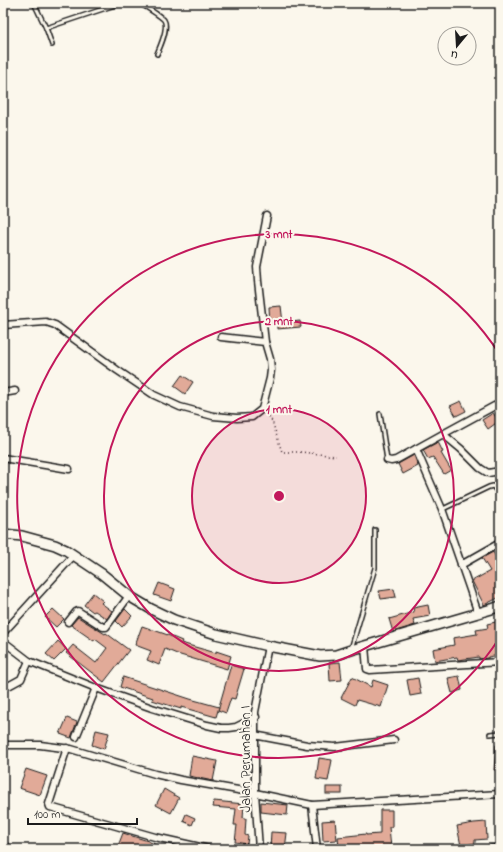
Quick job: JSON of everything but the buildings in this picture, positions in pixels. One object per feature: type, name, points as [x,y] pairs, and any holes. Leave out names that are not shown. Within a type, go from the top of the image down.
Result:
[{"type":"street","points":[[3,325],[46,322],[55,325],[154,395],[180,407],[213,416],[237,418],[252,417],[262,409],[271,370],[270,359],[265,342],[257,267],[267,216]]},
{"type":"street","points":[[221,338],[265,342]]},
{"type":"street","points":[[3,393],[15,391]]},
{"type":"street","points":[[388,460],[396,460],[500,403]]},
{"type":"street","points":[[443,434],[480,468],[488,473],[500,471]]},
{"type":"street","points":[[416,448],[442,509],[478,614]]},
{"type":"street","points":[[3,458],[69,468]]},
{"type":"street","points":[[3,534],[22,536],[55,545],[74,555],[102,574],[129,596],[174,620],[216,634],[322,656],[336,655],[478,614],[500,606]]},
{"type":"street","points":[[461,565],[498,544]]},
{"type":"street","points":[[3,633],[74,555]]},
{"type":"street","points":[[68,622],[78,611],[103,627],[106,627],[129,596]]},
{"type":"street","points":[[3,641],[29,661],[96,688],[206,725],[221,728],[236,727],[256,717]]},
{"type":"street","name":"Jalan Perumahan I","points":[[259,849],[255,793],[255,712],[268,646]]},
{"type":"street","points":[[365,646],[367,669],[370,670],[500,662]]},
{"type":"street","points":[[3,687],[21,679],[29,661]]},
{"type":"street","points":[[76,737],[96,688]]},
{"type":"street","points":[[254,735],[307,745],[335,747],[394,740]]},
{"type":"street","points":[[3,745],[40,745],[67,748],[181,780],[312,805],[500,794]]},
{"type":"street","points":[[67,748],[49,804],[50,806],[155,838],[209,849]]},
{"type":"street","points":[[312,805],[317,849]]},
{"type":"street","points":[[3,845],[10,849]]},
{"type":"street","points":[[491,849],[500,848]]},
{"type":"lane","points":[[34,3],[52,45]]},
{"type":"lane","points":[[46,28],[121,3]]},
{"type":"lane","points":[[140,3],[164,20],[164,33],[157,54]]},
{"type":"lane","points":[[380,414],[388,460]]},
{"type":"lane","points":[[442,509],[493,486],[500,496]]},
{"type":"lane","points":[[351,650],[375,568],[375,530]]},
{"type":"lane","points":[[490,734],[500,733]]},
{"type":"path","points":[[262,409],[272,421],[282,452],[301,452],[336,456]]}]
